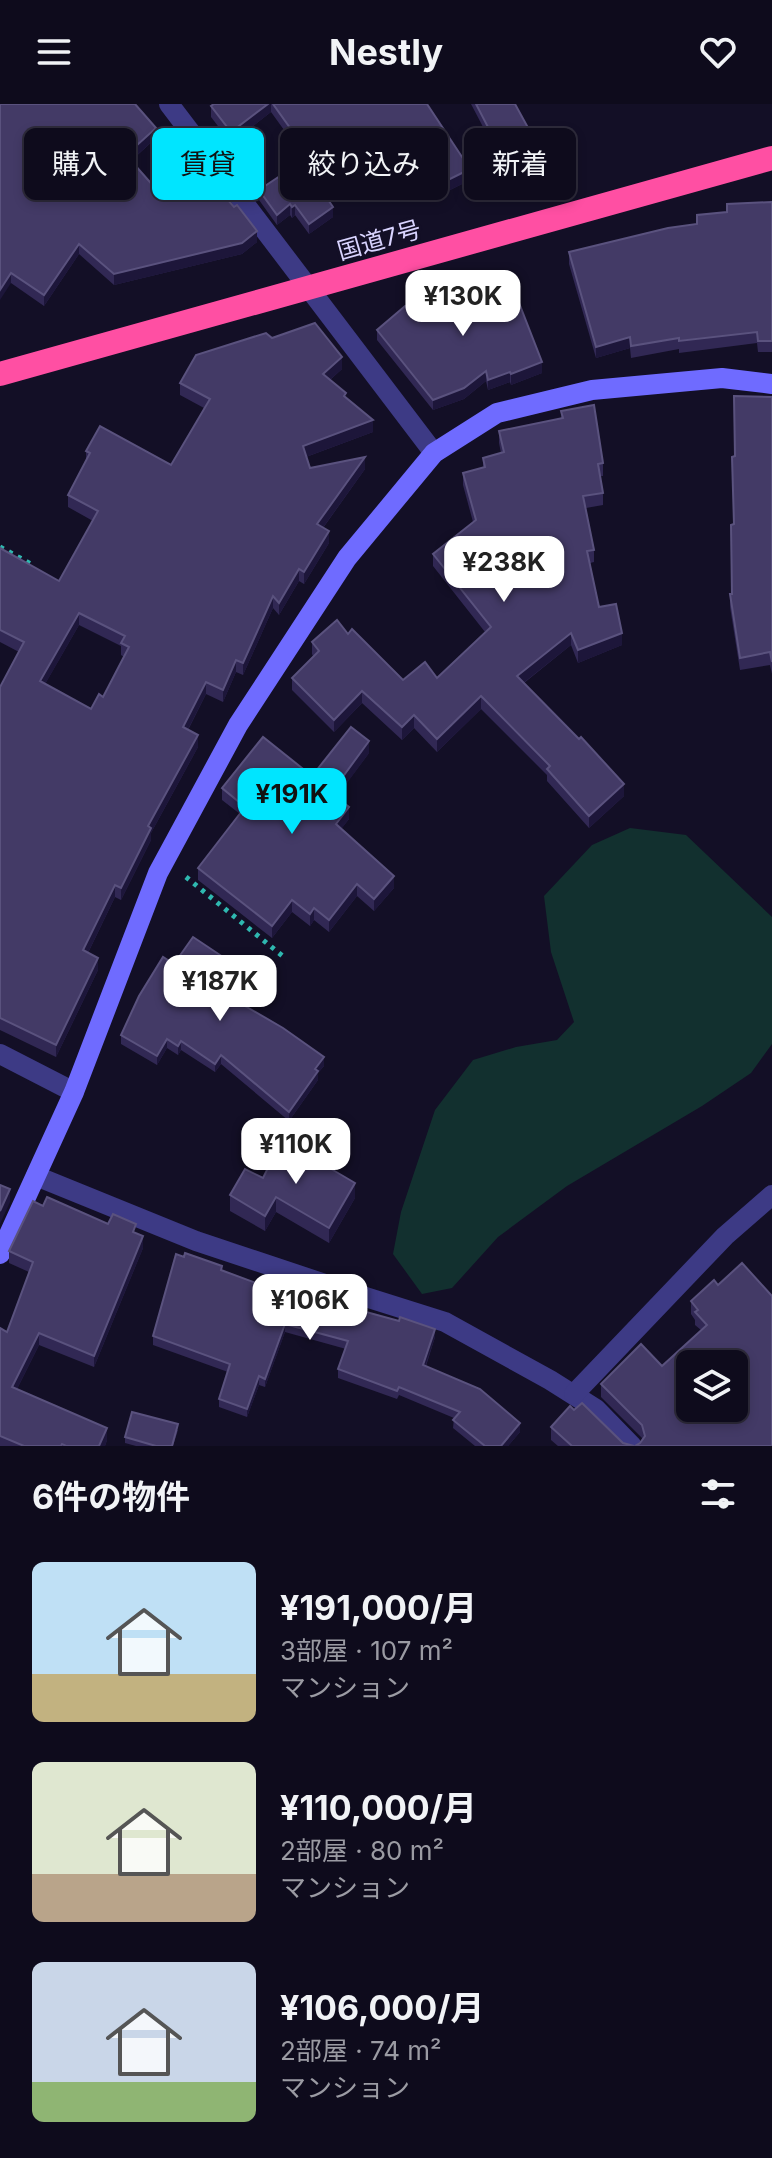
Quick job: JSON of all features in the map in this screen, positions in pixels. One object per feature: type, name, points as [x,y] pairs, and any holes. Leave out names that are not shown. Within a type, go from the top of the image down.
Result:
[{"type":"highway","name":"国道7号","points":[[0,374],[772,158]]},
{"type":"street","points":[[169,104],[434,453]]},
{"type":"street","points":[[0,1254],[74,1092],[158,873],[238,725],[347,558],[434,453],[497,413],[592,390],[722,378],[772,384]]},
{"type":"street","points":[[0,1054],[74,1092]]},
{"type":"street","points":[[36,1176],[196,1241],[445,1322],[574,1394],[596,1409],[632,1446]]},
{"type":"street","points":[[574,1394],[725,1236],[772,1195]]},
{"type":"path","points":[[0,547],[31,564]]},
{"type":"path","points":[[165,860],[285,958]]},
{"type":"green space","points":[[630,828],[686,835],[772,917],[772,1044],[751,1073],[702,1106],[567,1186],[498,1237],[452,1288],[422,1294],[393,1254],[401,1212],[435,1110],[473,1060],[516,1047],[557,1040],[574,1022],[551,952],[544,896],[592,845]]},
{"type":"building","points":[[0,104],[135,104],[156,128],[152,128],[136,146],[136,128],[24,128],[24,200],[136,200],[136,166],[152,184],[152,200],[228,200],[234,207],[237,205],[257,231],[242,243],[114,274],[79,244],[44,295],[11,273],[0,290]]},
{"type":"building","points":[[268,104],[236,128],[228,128],[211,106]]},
{"type":"building","points":[[273,104],[427,104],[443,128],[290,128]]},
{"type":"building","points":[[476,104],[515,104],[528,128],[488,128]]},
{"type":"building","points":[[448,136],[464,160],[464,172],[448,180]]},
{"type":"building","points":[[280,176],[280,200],[328,200],[333,207],[309,224],[295,205],[292,207],[290,204],[277,215],[264,197],[264,187]]},
{"type":"building","points":[[772,202],[772,341],[758,341],[757,332],[679,341],[679,338],[631,346],[630,337],[596,347],[569,252],[697,224],[697,215],[727,212],[727,204]]},
{"type":"building","points":[[502,278],[505,287],[512,285],[542,362],[488,380],[486,371],[464,388],[433,400],[377,330],[405,306],[408,309]]},
{"type":"building","points":[[315,323],[342,357],[323,374],[373,420],[303,446],[310,468],[365,457],[317,524],[329,531],[304,572],[299,569],[279,603],[273,596],[243,663],[236,660],[223,690],[206,682],[183,727],[198,735],[148,826],[151,828],[121,888],[115,885],[83,950],[98,958],[56,1045],[0,1018],[0,687],[24,642],[0,630],[0,548],[59,581],[98,511],[68,495],[100,426],[171,465],[210,399],[180,383],[196,355],[266,333],[272,338]],"holes":[[[79,613],[125,636],[121,643],[129,647],[103,697],[99,694],[91,709],[40,681]]]},
{"type":"building","points":[[734,396],[772,397],[772,662],[770,652],[740,658],[730,594],[731,525],[734,524]]},
{"type":"building","points":[[594,405],[603,463],[598,464],[603,493],[583,496],[594,550],[587,551],[599,607],[616,604],[622,633],[578,650],[571,633],[517,676],[579,739],[581,737],[624,784],[589,816],[547,769],[550,766],[481,696],[437,739],[414,715],[402,727],[362,691],[334,720],[292,678],[319,651],[312,642],[337,620],[348,634],[352,629],[403,680],[425,662],[437,678],[491,627],[433,554],[476,520],[463,473],[485,467],[483,458],[504,452],[499,431],[563,418],[561,411]]},
{"type":"building","points":[[351,727],[369,741],[331,793],[349,807],[336,824],[394,876],[374,899],[357,884],[329,920],[314,908],[310,914],[292,900],[272,926],[198,868],[245,807],[222,788],[263,737],[312,776]]},
{"type":"building","points":[[193,937],[253,977],[240,1003],[324,1057],[315,1069],[318,1071],[289,1112],[221,1055],[215,1064],[181,1041],[178,1046],[167,1039],[157,1056],[121,1035],[139,996],[163,957],[174,964]]},
{"type":"building","points":[[282,1140],[355,1183],[329,1228],[276,1197],[265,1216],[230,1195],[245,1169],[263,1178]]},
{"type":"building","points":[[0,1185],[10,1189],[0,1211]]},
{"type":"building","points":[[47,1197],[108,1224],[113,1214],[136,1224],[133,1232],[143,1236],[94,1356],[39,1333],[12,1387],[107,1428],[99,1446],[24,1446],[0,1436],[0,1328],[7,1332],[33,1262],[9,1251],[33,1201],[43,1206]]},
{"type":"building","points":[[185,1253],[283,1293],[319,1302],[319,1299],[399,1321],[400,1317],[435,1329],[423,1365],[480,1389],[520,1423],[501,1446],[485,1446],[453,1420],[460,1412],[399,1387],[397,1391],[338,1369],[348,1341],[285,1324],[265,1379],[259,1376],[247,1409],[219,1399],[230,1364],[153,1336],[176,1254],[184,1257]]},
{"type":"building","points":[[742,1263],[772,1296],[772,1446],[635,1446],[645,1436],[642,1425],[601,1384],[641,1344],[662,1366],[676,1353],[676,1422],[748,1422],[748,1350],[680,1350],[707,1325],[695,1312],[698,1310],[691,1301],[714,1280],[718,1285]]},
{"type":"building","points":[[582,1403],[623,1443],[634,1446],[572,1446],[551,1427],[570,1406],[574,1410]]},
{"type":"building","points":[[132,1412],[178,1424],[172,1446],[156,1446],[125,1437]]}]
